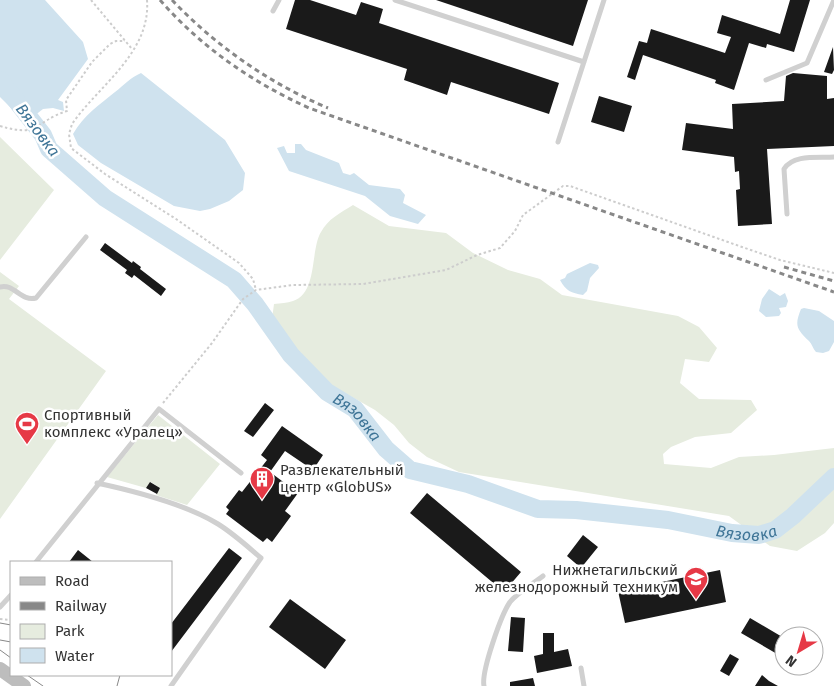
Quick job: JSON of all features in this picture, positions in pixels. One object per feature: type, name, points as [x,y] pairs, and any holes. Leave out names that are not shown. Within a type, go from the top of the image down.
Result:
[{"type":"main road","points":[[11,676],[24,686]]},
{"type":"lane","points":[[274,11],[279,0]]},
{"type":"lane","points":[[394,0],[584,62]]},
{"type":"lane","points":[[558,142],[604,0]]},
{"type":"lane","points":[[766,80],[807,63],[834,0]]},
{"type":"lane","points":[[787,214],[784,169],[787,164],[793,160],[834,157]]},
{"type":"lane","points":[[0,286],[10,288],[27,299],[41,296],[86,237]]},
{"type":"lane","points":[[37,561],[97,483],[159,409],[241,473]]},
{"type":"lane","points":[[97,483],[137,493],[205,518],[231,533],[261,558],[171,686]]},
{"type":"lane","points":[[484,686],[482,678],[490,651],[510,602],[543,576]]},
{"type":"lane","points":[[0,606],[10,596]]},
{"type":"lane","points":[[581,668],[584,686]]},
{"type":"path","points":[[91,0],[132,49]]},
{"type":"path","points":[[147,0],[144,25],[121,69],[72,124],[69,134],[71,148],[105,174],[176,219],[239,263],[253,279],[256,290]]},
{"type":"path","points":[[0,126],[16,130],[33,131],[51,116],[67,111],[66,100],[92,62],[110,44],[116,41],[125,41]]},
{"type":"path","points":[[159,409],[212,343],[243,299],[256,290],[293,285],[337,286],[363,284],[446,270],[477,255],[500,248],[515,231],[523,215],[563,186],[570,186],[780,260],[834,273]]},
{"type":"green space","points":[[0,137],[54,190],[0,260]]},
{"type":"green space","points":[[353,205],[389,226],[446,233],[473,253],[508,270],[540,279],[562,295],[678,316],[699,327],[717,348],[709,362],[685,359],[680,383],[699,399],[751,400],[757,410],[731,433],[695,437],[671,447],[663,454],[664,464],[711,468],[739,457],[834,448],[834,523],[825,533],[797,551],[770,546],[729,516],[459,472],[427,457],[409,443],[394,425],[375,410],[315,376],[272,319],[274,304],[293,301],[301,296],[306,289],[310,280],[318,240],[324,227]]},
{"type":"green space","name":"Спортивный комплекс «Уралец»","points":[[0,272],[19,286],[9,299],[106,371],[0,519]]},
{"type":"green space","points":[[158,415],[220,464],[187,505],[156,495],[160,488],[151,482],[146,488],[107,477]]},
{"type":"water","points":[[0,0],[45,0],[83,42],[88,59],[58,100],[63,102],[64,111],[53,108],[43,109],[29,120],[17,114],[0,97]]},
{"type":"water","points":[[141,73],[225,140],[245,173],[243,190],[229,201],[200,211],[174,206],[101,163],[78,145],[73,134],[82,121],[130,79]]},
{"type":"water","points":[[295,144],[301,144],[306,150],[339,163],[343,173],[350,175],[354,173],[369,185],[400,189],[405,195],[403,203],[426,215],[418,224],[390,216],[365,196],[289,171],[277,148],[284,146],[287,153],[295,153]]},
{"type":"water","points":[[590,263],[598,265],[599,268],[590,278],[587,291],[583,295],[572,292],[564,287],[560,280],[565,278],[567,274]]},
{"type":"water","points":[[769,289],[780,296],[785,293],[788,301],[786,307],[779,308],[781,313],[779,316],[766,317],[759,311],[762,299]]},
{"type":"water","points":[[801,309],[819,311],[834,321],[834,342],[829,351],[823,353],[816,352],[799,330],[797,323]]},
{"type":"building","points":[[295,0],[310,0],[356,15],[361,2],[383,9],[379,23],[559,83],[549,114],[451,82],[447,95],[404,80],[407,69],[286,29]]},
{"type":"building","points":[[436,0],[588,0],[573,46]]},
{"type":"building","points":[[790,0],[810,0],[794,52],[767,44],[766,48],[749,43],[734,90],[715,83],[716,80],[643,55],[635,80],[627,77],[639,41],[647,43],[651,29],[725,53],[731,37],[717,33],[722,15],[780,34]]},
{"type":"building","points":[[833,47],[834,70],[832,74],[824,72]]},
{"type":"building","points":[[793,73],[827,76],[827,99],[834,98],[834,146],[767,149],[772,224],[738,226],[736,190],[740,189],[739,171],[735,172],[734,157],[682,150],[686,123],[733,129],[732,104],[784,101],[786,76]]},
{"type":"building","points":[[599,96],[632,106],[624,132],[591,122]]},
{"type":"building","points":[[105,243],[132,263],[133,261],[141,267],[140,269],[166,289],[161,296],[134,275],[132,278],[125,273],[127,270],[100,250]]},
{"type":"building","points":[[265,403],[274,410],[253,437],[244,431]]},
{"type":"building","name":"Развлекательный центр «GlobUS»","points":[[282,426],[323,455],[313,470],[285,451],[270,472],[298,493],[285,511],[291,516],[272,542],[267,538],[263,542],[226,514],[229,510],[226,507],[239,490],[242,492],[267,460],[261,455]]},
{"type":"building","points":[[150,482],[160,488],[157,494],[146,488]]},
{"type":"building","points":[[427,493],[521,572],[504,592],[410,513]]},
{"type":"building","points":[[583,535],[598,547],[581,568],[567,556]]},
{"type":"building","points":[[229,548],[242,558],[172,651],[172,623]]},
{"type":"building","points":[[78,550],[92,561],[70,561]]},
{"type":"building","points":[[720,570],[726,602],[625,623],[618,591]]},
{"type":"building","points":[[290,599],[346,640],[325,669],[269,627]]},
{"type":"building","points":[[511,617],[525,618],[523,652],[508,651]]},
{"type":"building","points":[[750,618],[774,632],[774,652],[741,633]]},
{"type":"building","points":[[543,633],[554,633],[554,652],[568,649],[572,666],[537,673],[534,656],[543,654]]},
{"type":"building","points":[[730,654],[739,659],[729,676],[720,671]]},
{"type":"building","points":[[762,675],[769,681],[778,686],[755,686]]},
{"type":"building","points":[[533,678],[535,686],[510,686],[510,682]]},
{"type":"waterway","name":"Вязовка","points":[[0,80],[43,135],[49,149],[105,198],[234,280],[255,304],[291,355],[327,392],[355,409],[386,449],[410,470],[468,484],[538,509],[576,510],[668,520],[732,533],[759,535],[775,530],[793,516],[834,477]]},
{"type":"tram line","points":[[0,623],[10,625]]},
{"type":"tram line","points":[[0,640],[10,642]]},
{"type":"tram line","points":[[0,650],[10,657]]},
{"type":"tram line","points":[[28,676],[43,686]]},
{"type":"tram line","points":[[117,686],[120,676]]},
{"type":"railway","points":[[160,0],[193,33],[229,62],[268,87],[309,108],[834,292]]},
{"type":"railway","points":[[172,0],[207,33],[245,62],[285,87],[328,108]]},
{"type":"railway","points":[[784,267],[834,281]]},
{"type":"place","name":"Спортивный комплекс «Уралец»","points":[[27,445]]},
{"type":"place","name":"Развлекательный центр «GlobUS»","points":[[262,500]]},
{"type":"place","name":"Нижнетагильский железнодорожный техникум","points":[[696,600]]}]
